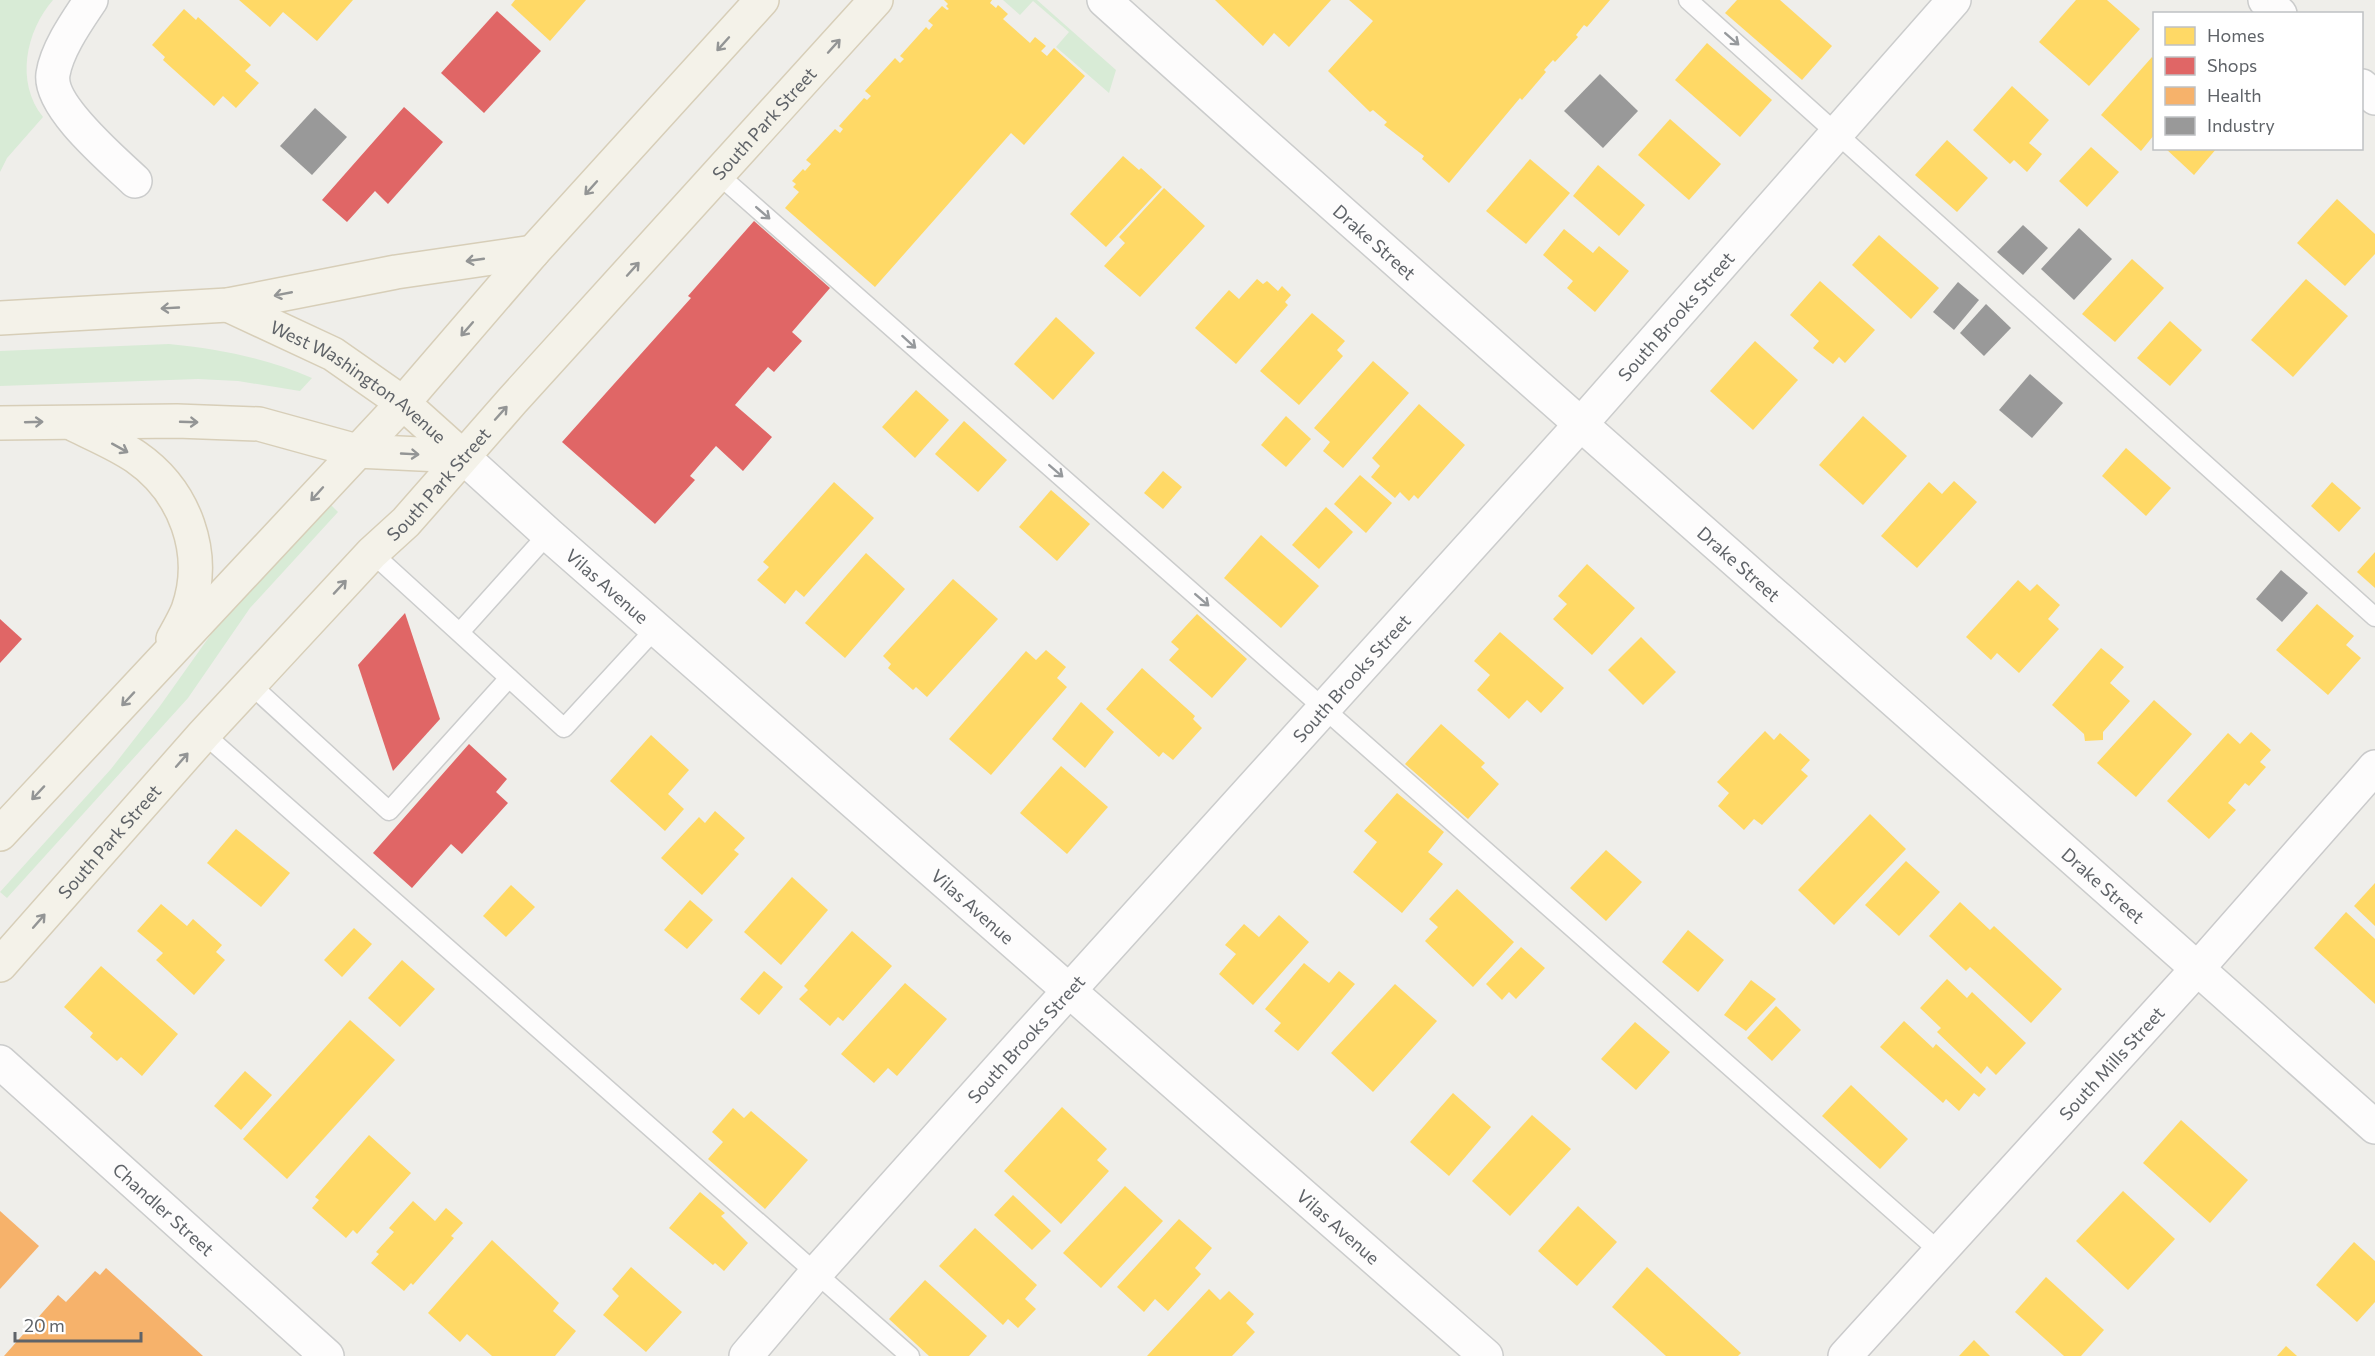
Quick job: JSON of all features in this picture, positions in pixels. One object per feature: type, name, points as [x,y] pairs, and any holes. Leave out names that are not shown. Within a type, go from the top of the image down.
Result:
[{"type":"main road","points":[[0,834],[403,403],[533,252],[762,0]]},
{"type":"main road","name":"South Park Street","points":[[0,965],[204,734],[372,553],[405,522],[462,456],[876,0]]},
{"type":"main road","points":[[228,305],[396,272],[533,252]]},
{"type":"main road","name":"West Washington Avenue","points":[[0,318],[228,305],[333,354],[403,403],[462,456]]},
{"type":"main road","points":[[68,421],[136,457],[153,472],[179,506],[192,533],[196,567],[188,610],[162,663]]},
{"type":"main road","name":"West Washington Avenue","points":[[0,423],[68,421],[259,424],[357,451],[462,456]]},
{"type":"street","points":[[90,0],[66,40],[52,76],[61,106],[99,148],[135,181]]},
{"type":"street","name":"Drake Street","points":[[1104,0],[1388,256],[2198,968],[2375,1127]]},
{"type":"street","name":"South Brooks Street","points":[[746,1356],[817,1272],[1580,425],[1954,0]]},
{"type":"street","points":[[2265,0],[2278,12]]},
{"type":"street","points":[[2363,88],[2375,98]]},
{"type":"street","name":"Vilas Avenue","points":[[462,456],[548,534],[1486,1356]]},
{"type":"street","name":"South Mills Street","points":[[1845,1356],[2198,968],[2375,767]]},
{"type":"street","name":"Chandler Street","points":[[0,1062],[327,1356]]},
{"type":"lane","points":[[1688,0],[2375,618]]},
{"type":"lane","points":[[719,175],[1939,1251]]},
{"type":"lane","points":[[460,632],[548,534]]},
{"type":"lane","points":[[372,553],[564,728],[656,628]]},
{"type":"lane","points":[[250,684],[389,812],[509,678]]},
{"type":"lane","points":[[204,734],[910,1356]]},
{"type":"green space","points":[[0,0],[53,0],[36,26],[27,57],[29,88],[34,103],[43,117],[7,158],[0,172]]},
{"type":"green space","points":[[1003,0],[1037,0],[1116,70],[1109,93],[1056,47],[1069,32],[1033,1],[1020,15]]},
{"type":"green space","points":[[169,344],[242,355],[312,378],[300,391],[238,381],[198,379],[0,386],[0,351]]},
{"type":"green space","points":[[330,504],[338,512],[250,608],[188,698],[7,898],[0,892],[111,769],[160,706],[219,623]]},
{"type":"building: Homes","points":[[239,0],[353,0],[317,41],[283,12],[270,27]]},
{"type":"building: Homes","points":[[515,0],[586,0],[550,41],[511,5]]},
{"type":"building: Homes","points":[[944,0],[992,0],[990,3],[996,8],[998,5],[1008,14],[1003,19],[1030,43],[1035,37],[1046,46],[1041,51],[1047,56],[1054,48],[1085,76],[1024,145],[1011,133],[875,287],[785,208],[799,192],[793,187],[796,184],[792,181],[811,164],[806,160],[835,129],[840,133],[843,129],[839,126],[864,98],[867,100],[871,96],[865,91],[895,58],[900,63],[904,59],[900,56],[926,27],[929,30],[933,25],[928,21],[942,6],[949,9]]},
{"type":"building: Homes","points":[[1215,0],[1331,0],[1289,47],[1274,33],[1263,46]]},
{"type":"building: Homes","points":[[1349,0],[1610,0],[1587,27],[1584,25],[1576,35],[1578,37],[1555,62],[1553,60],[1544,70],[1546,72],[1522,100],[1520,98],[1449,183],[1422,159],[1424,156],[1384,125],[1387,122],[1373,110],[1370,112],[1328,71],[1373,21]]},
{"type":"building: Homes","points":[[1737,0],[1780,0],[1832,46],[1802,80],[1725,13]]},
{"type":"building: Homes","points":[[2076,0],[2107,0],[2140,29],[2089,86],[2039,42]]},
{"type":"building: Homes","points":[[184,9],[196,20],[198,17],[251,65],[245,71],[259,83],[236,108],[223,96],[214,106],[163,60],[165,57],[152,45]]},
{"type":"building: Homes","points":[[1707,43],[1772,100],[1740,137],[1675,80]]},
{"type":"building: Homes","points":[[2152,57],[2153,136],[2141,151],[2101,115]]},
{"type":"building: Homes","points":[[2012,86],[2049,120],[2029,143],[2042,154],[2027,172],[2014,160],[2010,164],[1973,130]]},
{"type":"building: Homes","points":[[1670,119],[1721,164],[1689,200],[1638,155]]},
{"type":"building: Homes","points":[[1947,140],[1988,178],[1957,212],[1915,175]]},
{"type":"building: Homes","points":[[2091,147],[2119,172],[2087,207],[2059,181]]},
{"type":"building: Homes","points":[[2167,150],[2215,150],[2194,175]]},
{"type":"building: Homes","points":[[1123,156],[1139,170],[1141,168],[1162,187],[1106,247],[1070,214]]},
{"type":"building: Homes","points":[[1530,159],[1570,193],[1526,244],[1486,211]]},
{"type":"building: Homes","points":[[1598,165],[1645,205],[1619,236],[1573,196]]},
{"type":"building: Homes","points":[[1164,188],[1205,226],[1140,297],[1104,266],[1125,243],[1119,237]]},
{"type":"building: Homes","points":[[2337,199],[2375,234],[2375,254],[2345,286],[2297,243]]},
{"type":"building: Homes","points":[[1564,229],[1593,253],[1599,246],[1629,271],[1595,312],[1567,288],[1573,281],[1543,255]]},
{"type":"building: Homes","points":[[1879,235],[1939,288],[1911,319],[1852,265]]},
{"type":"building: Homes","points":[[2132,259],[2164,288],[2115,342],[2082,314]]},
{"type":"building: Homes","points":[[1257,279],[1263,284],[1267,281],[1278,291],[1282,286],[1291,295],[1285,302],[1288,305],[1236,364],[1195,328],[1229,290],[1239,299]]},
{"type":"building: Homes","points":[[2306,279],[2348,316],[2293,377],[2251,340]]},
{"type":"building: Homes","points":[[1820,281],[1875,330],[1845,363],[1839,357],[1833,364],[1813,348],[1819,341],[1790,315]]},
{"type":"building: Homes","points":[[1312,313],[1345,341],[1337,350],[1343,356],[1299,405],[1260,371]]},
{"type":"building: Homes","points":[[1056,317],[1095,353],[1053,400],[1014,364]]},
{"type":"building: Homes","points":[[2170,321],[2202,350],[2170,386],[2137,358]]},
{"type":"building: Homes","points":[[1755,341],[1798,380],[1753,430],[1710,391]]},
{"type":"building: Homes","points":[[1373,361],[1409,393],[1343,468],[1323,451],[1330,442],[1314,428]]},
{"type":"building: Homes","points":[[916,390],[949,420],[915,458],[882,427]]},
{"type":"building: Homes","points":[[1419,404],[1465,445],[1418,499],[1414,495],[1409,501],[1400,492],[1395,498],[1371,477],[1380,466],[1372,458]]},
{"type":"building: Homes","points":[[1286,416],[1311,439],[1286,467],[1261,445]]},
{"type":"building: Homes","points":[[1863,416],[1907,456],[1863,505],[1819,465]]},
{"type":"building: Homes","points":[[964,421],[1007,460],[978,492],[935,454]]},
{"type":"building: Homes","points":[[2126,448],[2171,488],[2146,516],[2102,476]]},
{"type":"building: Homes","points":[[1163,471],[1182,487],[1163,509],[1144,493]]},
{"type":"building: Homes","points":[[1360,475],[1392,503],[1366,533],[1334,504]]},
{"type":"building: Homes","points":[[1954,481],[1977,502],[1917,568],[1881,536],[1929,482],[1942,494]]},
{"type":"building: Homes","points":[[834,482],[874,518],[804,597],[796,590],[785,604],[757,580],[769,567],[763,562]]},
{"type":"building: Homes","points":[[2332,482],[2361,508],[2339,532],[2311,506]]},
{"type":"building: Homes","points":[[1051,490],[1090,524],[1057,561],[1019,527]]},
{"type":"building: Homes","points":[[1326,507],[1353,532],[1319,569],[1292,545]]},
{"type":"building: Homes","points":[[1261,535],[1319,586],[1281,628],[1224,578]]},
{"type":"building: Homes","points":[[2375,552],[2375,588],[2357,572]]},
{"type":"building: Homes","points":[[866,553],[905,589],[845,658],[805,623]]},
{"type":"building: Homes","points":[[1587,564],[1635,608],[1592,655],[1553,619],[1567,604],[1558,596]]},
{"type":"building: Homes","points":[[953,579],[998,619],[927,697],[916,687],[913,690],[888,668],[891,664],[883,656]]},
{"type":"building: Homes","points":[[2018,580],[2030,591],[2037,584],[2060,605],[2048,619],[2059,629],[2019,673],[1997,653],[1991,660],[1966,637]]},
{"type":"building: Homes","points":[[2317,604],[2354,636],[2346,645],[2361,658],[2328,695],[2276,650]]},
{"type":"building: Homes","points":[[1197,614],[1247,659],[1212,698],[1169,660],[1179,649],[1171,642]]},
{"type":"building: Homes","points":[[1500,632],[1564,688],[1541,713],[1527,700],[1509,719],[1477,690],[1490,675],[1474,661]]},
{"type":"building: Homes","points":[[1641,637],[1676,672],[1643,705],[1608,670]]},
{"type":"building: Homes","points":[[2101,648],[2124,667],[2110,683],[2130,701],[2103,732],[2103,740],[2085,741],[2084,734],[2052,705]]},
{"type":"building: Homes","points":[[1046,650],[1066,667],[1057,678],[1067,687],[991,775],[949,739],[1026,651],[1036,660]]},
{"type":"building: Homes","points":[[1142,668],[1195,716],[1193,719],[1202,728],[1173,760],[1163,752],[1159,757],[1106,709]]},
{"type":"building: Homes","points":[[2154,700],[2192,734],[2136,797],[2097,763]]},
{"type":"building: Homes","points":[[1081,702],[1114,732],[1085,768],[1052,739]]},
{"type":"building: Homes","points":[[1441,724],[1485,763],[1481,767],[1499,784],[1468,819],[1405,764]]},
{"type":"building: Homes","points":[[1765,731],[1774,740],[1780,733],[1810,760],[1801,770],[1808,776],[1762,825],[1754,819],[1744,830],[1718,806],[1729,793],[1717,782]]},
{"type":"building: Homes","points":[[2251,732],[2271,750],[2260,762],[2266,767],[2249,786],[2245,783],[2228,803],[2236,810],[2209,839],[2167,801],[2228,733],[2240,744]]},
{"type":"building: Homes","points":[[651,735],[689,770],[668,794],[684,809],[665,831],[610,781]]},
{"type":"building: Homes","points":[[1061,766],[1108,807],[1067,854],[1020,813]]},
{"type":"building: Homes","points":[[1397,793],[1444,832],[1428,852],[1443,864],[1402,913],[1353,872],[1377,842],[1364,831]]},
{"type":"building: Homes","points":[[715,811],[745,838],[734,850],[739,854],[702,895],[661,858],[699,817],[705,823]]},
{"type":"building: Homes","points":[[1870,814],[1906,849],[1834,925],[1798,890]]},
{"type":"building: Homes","points":[[236,829],[290,873],[261,907],[207,863]]},
{"type":"building: Homes","points":[[1606,850],[1642,882],[1606,921],[1570,888]]},
{"type":"building: Homes","points":[[1906,861],[1940,892],[1899,936],[1865,905]]},
{"type":"building: Homes","points":[[792,877],[828,910],[781,965],[744,932]]},
{"type":"building: Homes","points":[[2375,883],[2375,926],[2354,906]]},
{"type":"building: Homes","points":[[511,885],[535,907],[506,937],[483,916]]},
{"type":"building: Homes","points":[[1457,889],[1514,942],[1473,987],[1425,941],[1438,927],[1429,919]]},
{"type":"building: Homes","points":[[690,900],[713,920],[687,949],[664,930]]},
{"type":"building: Homes","points":[[1960,902],[1990,930],[1994,926],[2062,989],[2031,1023],[1970,967],[1966,971],[1929,936]]},
{"type":"building: Homes","points":[[161,904],[187,926],[193,919],[222,945],[216,952],[225,960],[194,995],[156,960],[163,953],[137,931]]},
{"type":"building: Homes","points":[[2346,912],[2375,939],[2375,1004],[2314,948]]},
{"type":"building: Homes","points":[[1279,915],[1309,942],[1253,1005],[1219,974],[1236,954],[1225,945],[1244,924],[1259,937]]},
{"type":"building: Homes","points":[[354,928],[372,944],[342,977],[324,960]]},
{"type":"building: Homes","points":[[1688,930],[1724,960],[1698,992],[1662,962]]},
{"type":"building: Homes","points":[[852,931],[892,966],[843,1021],[838,1017],[830,1026],[799,999],[808,990],[804,986]]},
{"type":"building: Homes","points":[[1521,947],[1545,968],[1516,999],[1509,992],[1502,1000],[1486,984]]},
{"type":"building: Homes","points":[[402,960],[435,989],[400,1027],[368,998]]},
{"type":"building: Homes","points":[[1304,963],[1329,983],[1339,971],[1355,984],[1298,1051],[1274,1031],[1281,1023],[1265,1009]]},
{"type":"building: Homes","points":[[101,966],[178,1034],[142,1076],[121,1057],[117,1061],[90,1037],[93,1033],[64,1007]]},
{"type":"building: Homes","points":[[764,971],[783,987],[759,1015],[740,999]]},
{"type":"building: Homes","points":[[1947,979],[1967,998],[1972,992],[2026,1043],[1996,1075],[1987,1066],[1981,1074],[1937,1032],[1941,1028],[1920,1008]]},
{"type":"building: Homes","points":[[1751,980],[1776,999],[1746,1031],[1724,1015]]},
{"type":"building: Homes","points":[[905,983],[947,1019],[897,1076],[888,1068],[874,1083],[841,1054]]},
{"type":"building: Homes","points":[[1395,984],[1437,1021],[1373,1092],[1331,1053]]},
{"type":"building: Homes","points":[[1776,1006],[1801,1030],[1772,1061],[1747,1038]]},
{"type":"building: Homes","points":[[350,1020],[395,1060],[287,1179],[243,1139]]},
{"type":"building: Homes","points":[[1904,1021],[1933,1048],[1936,1044],[1986,1089],[1979,1097],[1974,1093],[1959,1111],[1946,1099],[1943,1103],[1880,1047]]},
{"type":"building: Homes","points":[[1635,1022],[1670,1052],[1636,1090],[1601,1059]]},
{"type":"building: Homes","points":[[245,1071],[272,1095],[241,1130],[214,1106]]},
{"type":"building: Homes","points":[[1851,1085],[1908,1139],[1880,1169],[1822,1116]]},
{"type":"building: Homes","points":[[1453,1093],[1491,1127],[1449,1176],[1410,1142]]},
{"type":"building: Homes","points":[[1062,1107],[1107,1149],[1097,1160],[1109,1171],[1061,1224],[1004,1171]]},
{"type":"building: Homes","points":[[733,1108],[744,1118],[751,1111],[808,1160],[765,1209],[708,1159],[723,1142],[712,1132]]},
{"type":"building: Homes","points":[[1532,1115],[1571,1149],[1510,1216],[1472,1181]]},
{"type":"building: Homes","points":[[2181,1120],[2248,1180],[2210,1223],[2143,1163]]},
{"type":"building: Homes","points":[[369,1135],[411,1173],[357,1234],[353,1230],[346,1238],[312,1208],[319,1200],[315,1197]]},
{"type":"building: Homes","points":[[1125,1186],[1163,1221],[1101,1288],[1063,1253]]},
{"type":"building: Homes","points":[[2123,1191],[2175,1239],[2128,1290],[2076,1241]]},
{"type":"building: Homes","points":[[700,1192],[725,1213],[721,1216],[748,1243],[724,1271],[715,1263],[713,1265],[669,1228]]},
{"type":"building: Homes","points":[[1013,1195],[1051,1231],[1032,1250],[994,1215]]},
{"type":"building: Homes","points":[[413,1201],[435,1221],[446,1208],[463,1223],[451,1236],[454,1238],[413,1285],[411,1283],[404,1291],[371,1263],[379,1254],[376,1252],[394,1232],[389,1228]]},
{"type":"building: Homes","points":[[1578,1206],[1617,1242],[1577,1286],[1538,1251]]},
{"type":"building: Homes","points":[[1179,1219],[1212,1248],[1195,1268],[1201,1274],[1168,1311],[1155,1299],[1144,1312],[1117,1287]]},
{"type":"building: Homes","points":[[975,1228],[1037,1285],[1025,1299],[1036,1309],[1018,1328],[1008,1319],[1003,1325],[939,1266]]},
{"type":"building: Homes","points":[[492,1240],[559,1303],[553,1311],[576,1331],[555,1356],[492,1356],[467,1334],[460,1342],[428,1313]]},
{"type":"building: Homes","points":[[2354,1242],[2375,1261],[2375,1302],[2357,1322],[2316,1285]]},
{"type":"building: Homes","points":[[631,1267],[682,1312],[646,1352],[603,1315],[619,1296],[612,1289]]},
{"type":"building: Homes","points":[[1647,1267],[1741,1353],[1738,1356],[1666,1356],[1612,1307]]},
{"type":"building: Homes","points":[[2046,1277],[2104,1330],[2081,1356],[2064,1356],[2015,1312]]},
{"type":"building: Homes","points":[[925,1280],[987,1336],[969,1356],[929,1356],[889,1319]]},
{"type":"building: Homes","points":[[1209,1289],[1220,1300],[1229,1291],[1254,1314],[1246,1323],[1255,1332],[1232,1356],[1147,1356]]},
{"type":"building: Homes","points":[[1974,1340],[1990,1356],[1959,1356]]},
{"type":"building: Homes","points":[[2286,1346],[2297,1356],[2277,1356]]},
{"type":"building: Shops","points":[[497,11],[541,51],[484,113],[441,73]]},
{"type":"building: Shops","points":[[404,107],[443,142],[388,204],[375,191],[347,222],[322,200]]},
{"type":"building: Shops","points":[[754,221],[830,288],[792,332],[802,341],[774,372],[768,367],[735,405],[772,437],[743,471],[716,446],[690,476],[695,480],[655,524],[562,442],[691,298],[688,296]]},
{"type":"building: Shops","points":[[405,613],[440,719],[393,771],[358,665]]},
{"type":"building: Shops","points":[[0,619],[22,639],[0,663]]},
{"type":"building: Shops","points":[[469,744],[507,779],[496,792],[508,803],[462,854],[451,844],[412,888],[373,853]]},
{"type":"building: Health","points":[[0,1211],[39,1246],[0,1289]]},
{"type":"building: Health","points":[[106,1268],[203,1356],[4,1356],[58,1295],[66,1302],[95,1271],[100,1275]]},
{"type":"building: Industry","points":[[1600,74],[1638,111],[1603,148],[1564,111]]},
{"type":"building: Industry","points":[[315,108],[347,137],[312,175],[280,146]]},
{"type":"building: Industry","points":[[2023,225],[2048,248],[2023,275],[1997,252]]},
{"type":"building: Industry","points":[[2079,228],[2112,259],[2074,300],[2041,269]]},
{"type":"building: Industry","points":[[1958,282],[1979,300],[1954,330],[1933,312]]},
{"type":"building: Industry","points":[[1986,304],[2011,328],[1984,356],[1960,333]]},
{"type":"building: Industry","points":[[2030,374],[2063,403],[2032,438],[1999,410]]},
{"type":"building: Industry","points":[[2281,570],[2308,593],[2282,622],[2256,599]]}]
